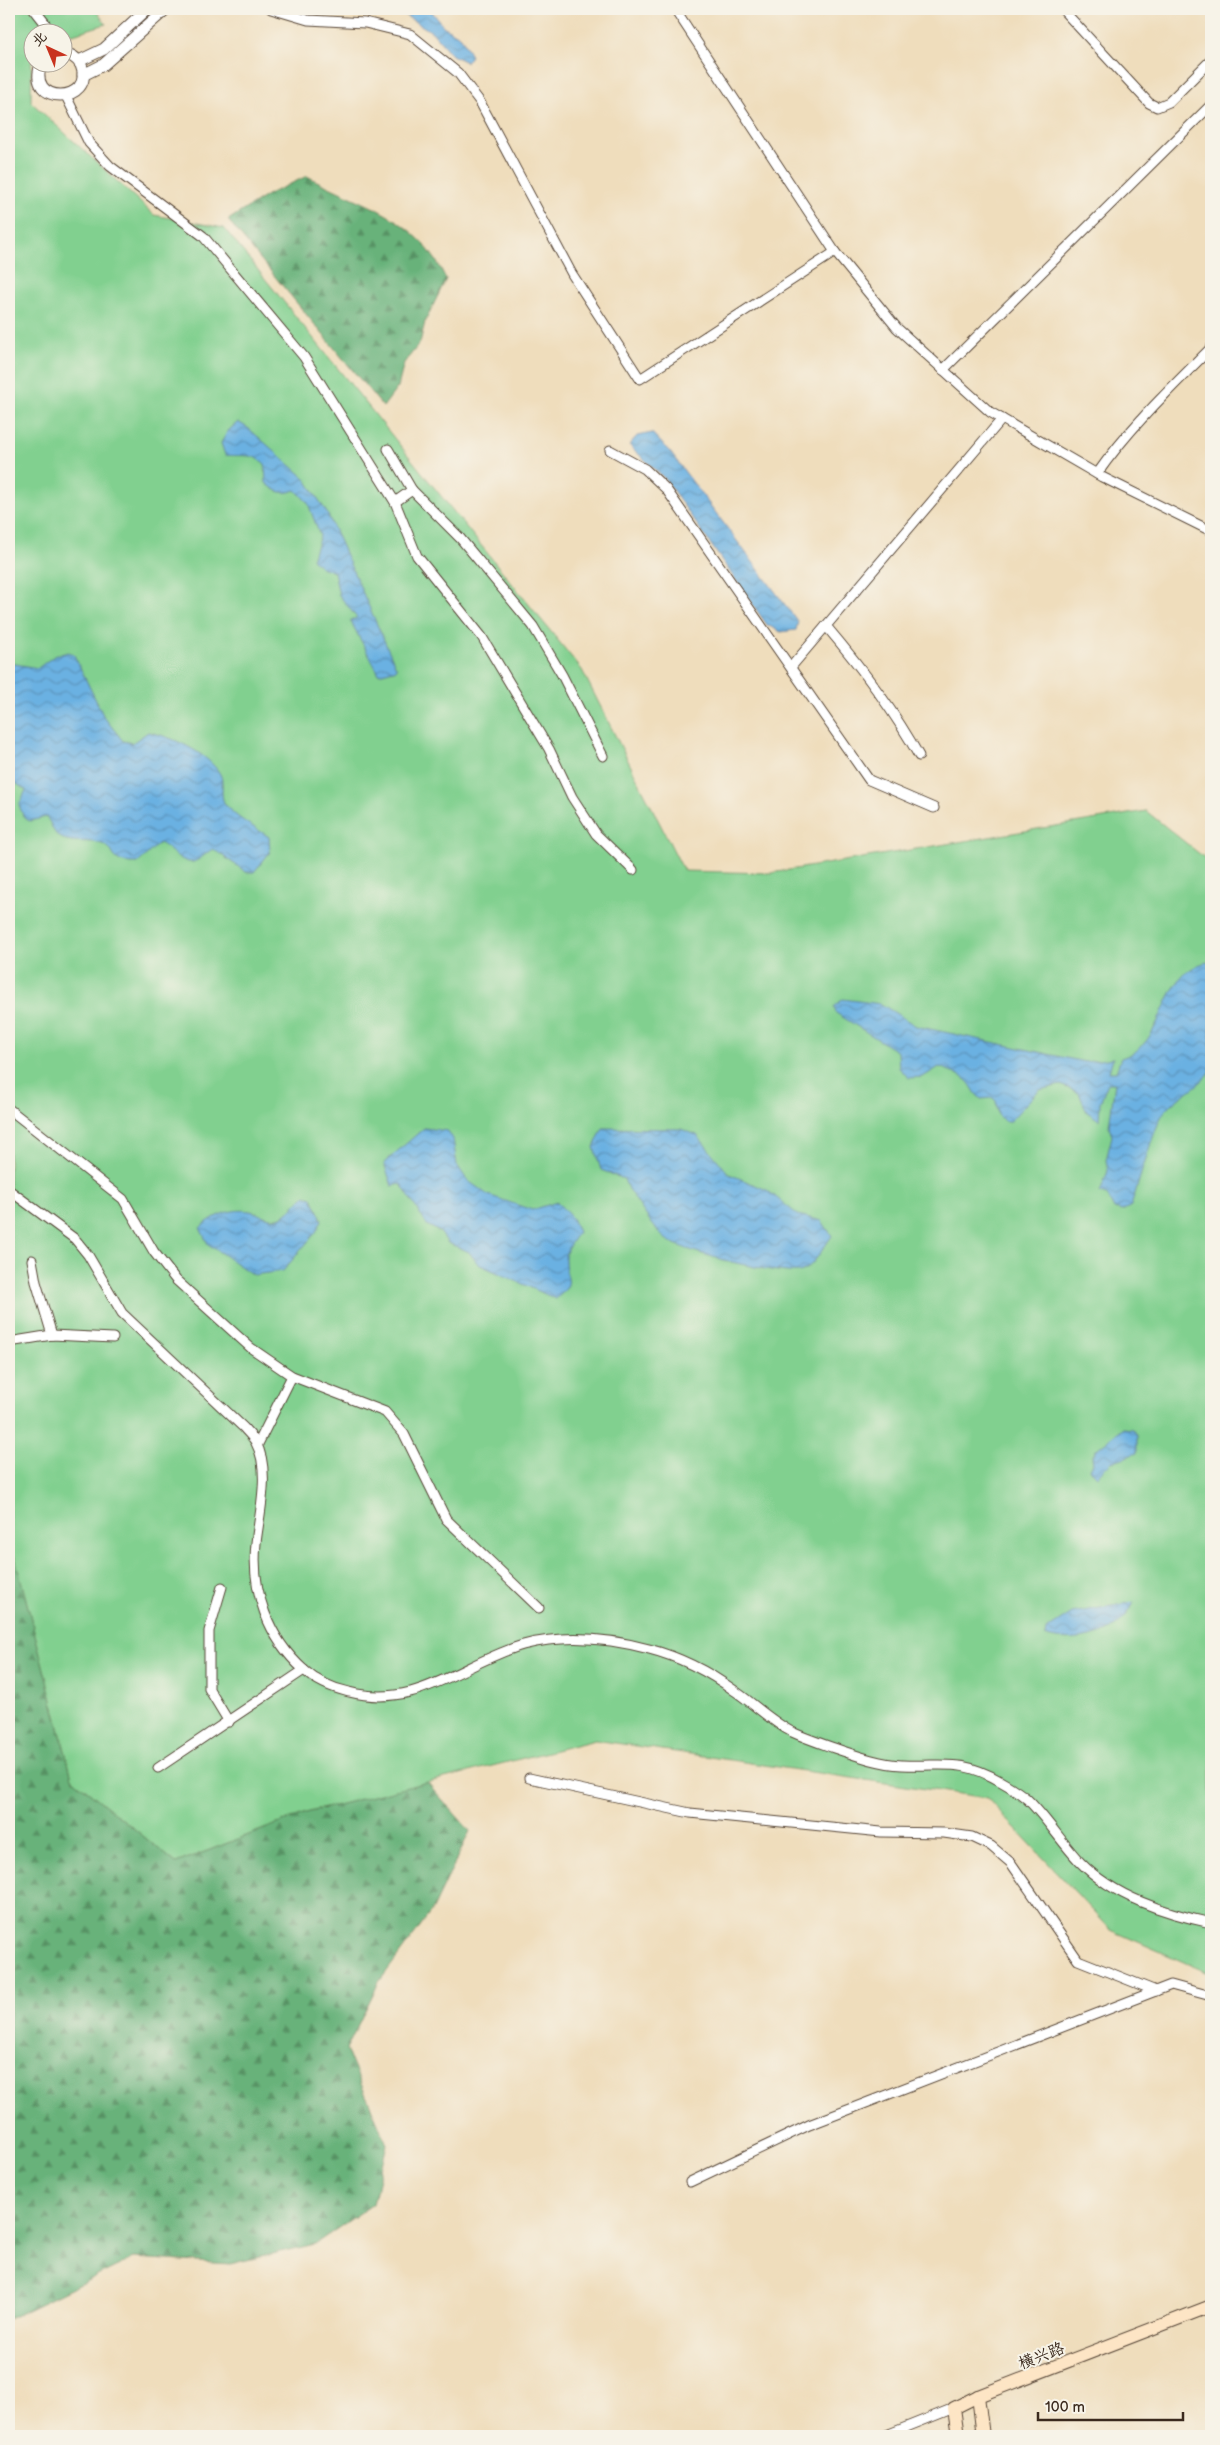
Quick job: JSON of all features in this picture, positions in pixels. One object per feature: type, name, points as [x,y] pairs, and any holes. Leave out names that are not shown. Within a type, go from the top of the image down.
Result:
[{"type":"main road","name":"横兴路","points":[[954,2408],[978,2396],[1211,2306]]},
{"type":"main road","points":[[978,2396],[983,2436]]},
{"type":"main road","points":[[954,2408],[958,2436]]},
{"type":"street","points":[[34,9],[44,22]]},
{"type":"street","points":[[79,61],[104,49],[147,9]]},
{"type":"street","points":[[83,75],[103,65],[166,9]]},
{"type":"street","points":[[271,9],[308,20],[365,23],[410,34],[458,73],[480,102],[572,274],[640,379],[835,252]]},
{"type":"street","points":[[674,9],[835,252],[897,328],[990,412],[1097,474],[1211,531]]},
{"type":"street","points":[[1062,9],[1149,103],[1157,107],[1169,102],[1211,60]]},
{"type":"street","points":[[40,72],[41,84],[51,94],[66,96],[78,88],[83,75],[79,61],[72,56]]},
{"type":"street","points":[[66,96],[89,143],[105,161],[203,236],[304,357],[395,502],[417,556],[482,637],[549,749],[572,797],[596,834],[633,870]]},
{"type":"street","points":[[943,370],[1211,105]]},
{"type":"street","points":[[1097,474],[1110,454],[1162,397],[1211,348]]},
{"type":"street","points":[[791,667],[1002,419]]},
{"type":"street","points":[[388,449],[412,490],[460,538],[533,626],[562,675],[603,756]]},
{"type":"street","points":[[610,450],[645,469],[666,489],[869,780],[934,808]]},
{"type":"street","points":[[395,502],[412,490]]},
{"type":"street","points":[[826,626],[859,664],[919,756]]},
{"type":"street","points":[[9,1110],[123,1199],[154,1252],[176,1280],[251,1348],[292,1376],[385,1412],[404,1434],[446,1518],[539,1608]]},
{"type":"street","points":[[9,1190],[75,1239],[88,1255],[122,1313],[244,1428],[258,1444],[264,1478],[256,1547],[258,1585],[262,1610],[270,1628],[304,1670],[327,1686],[359,1694],[386,1697],[408,1694],[433,1686],[524,1645],[564,1638],[618,1640],[664,1653],[710,1674],[792,1732],[854,1755],[899,1765],[948,1763],[964,1765],[982,1771],[1027,1799],[1082,1864],[1105,1884],[1169,1914],[1211,1923]]},
{"type":"street","points":[[32,1260],[36,1282],[52,1335]]},
{"type":"street","points":[[9,1342],[52,1335],[113,1338]]},
{"type":"street","points":[[258,1444],[292,1376]]},
{"type":"street","points":[[222,1587],[209,1631],[209,1689],[229,1722]]},
{"type":"street","points":[[158,1768],[304,1670]]},
{"type":"street","points":[[528,1778],[690,1812],[881,1832],[944,1832],[972,1837],[991,1846],[1011,1863],[1078,1960],[1156,1991]]},
{"type":"street","points":[[690,2182],[809,2125],[1171,1985],[1211,1996]]},
{"type":"street","name":"横兴路","points":[[884,2436],[954,2408]]},
{"type":"green space","points":[[9,9],[95,9],[106,24],[72,34],[72,22],[22,22],[22,72],[31,72],[31,102],[154,215],[224,228],[582,670],[684,871],[771,873],[1146,811],[1211,863],[1211,1974],[1111,1930],[987,1798],[595,1740],[306,1813],[176,1863],[72,1778],[15,1557],[9,1559]]},
{"type":"green space","points":[[307,176],[368,205],[404,226],[420,240],[434,257],[446,279],[425,322],[420,343],[404,363],[398,387],[383,407],[228,220],[269,194]]},
{"type":"green space","points":[[15,1557],[72,1778],[176,1863],[306,1813],[427,1782],[470,1831],[433,1909],[379,1982],[346,2049],[387,2144],[373,2204],[315,2244],[230,2264],[134,2258],[9,2319],[9,1559]]},
{"type":"water","points":[[384,9],[430,9],[443,26],[461,37],[471,56],[466,62],[452,55],[432,32],[396,10]]},
{"type":"water","points":[[238,422],[248,428],[305,478],[327,513],[397,669],[379,674],[350,620],[357,618],[339,595],[334,572],[321,567],[312,559],[320,536],[308,503],[296,490],[280,492],[266,483],[265,464],[260,460],[251,456],[225,455],[221,443],[228,431]]},
{"type":"water","points":[[652,433],[670,452],[798,622],[796,630],[781,632],[767,625],[665,479],[629,445],[637,436]]},
{"type":"water","points":[[68,652],[74,655],[104,717],[123,741],[132,743],[148,732],[157,734],[188,747],[207,759],[214,766],[220,774],[222,797],[225,804],[240,818],[269,837],[270,852],[254,872],[246,872],[213,849],[196,861],[189,862],[159,843],[138,863],[128,863],[117,859],[107,846],[102,844],[70,841],[59,837],[46,817],[30,821],[24,818],[19,805],[26,790],[9,779],[9,663],[38,668],[54,656]]},
{"type":"water","points":[[1207,962],[1211,965],[1211,1071],[1201,1082],[1171,1105],[1161,1117],[1131,1206],[1122,1211],[1114,1209],[1107,1195],[1100,1193],[1108,1171],[1106,1160],[1112,1136],[1109,1126],[1115,1083],[1108,1083],[1100,1103],[1099,1120],[1087,1112],[1079,1093],[1061,1085],[1039,1090],[1010,1121],[1004,1121],[998,1115],[996,1101],[993,1098],[981,1099],[969,1083],[955,1073],[939,1067],[923,1077],[909,1078],[899,1068],[898,1052],[836,1013],[834,1007],[843,999],[881,1004],[916,1026],[1085,1062],[1113,1058],[1109,1072],[1116,1072],[1121,1058],[1136,1051],[1147,1040],[1179,980],[1191,969]]},
{"type":"water","points":[[424,1128],[448,1131],[453,1139],[457,1165],[467,1180],[488,1195],[532,1210],[557,1202],[572,1218],[578,1232],[567,1249],[565,1257],[568,1285],[556,1299],[478,1264],[469,1252],[448,1243],[440,1232],[427,1225],[401,1184],[392,1186],[384,1163]]},
{"type":"water","points":[[603,1128],[681,1129],[697,1135],[729,1174],[767,1190],[798,1215],[822,1221],[832,1236],[809,1267],[799,1272],[752,1267],[711,1257],[677,1245],[667,1240],[658,1231],[628,1189],[624,1179],[601,1170],[594,1147]]},
{"type":"water","points":[[304,1196],[312,1198],[322,1220],[316,1232],[283,1271],[253,1275],[208,1244],[200,1228],[217,1216],[243,1210],[269,1218],[281,1217]]},
{"type":"water","points":[[1123,1428],[1133,1429],[1137,1435],[1137,1453],[1111,1462],[1097,1476],[1090,1469],[1093,1463],[1092,1457],[1097,1449]]},
{"type":"water","points":[[1134,1602],[1123,1619],[1111,1629],[1101,1634],[1067,1640],[1045,1636],[1046,1630],[1072,1613]]}]
